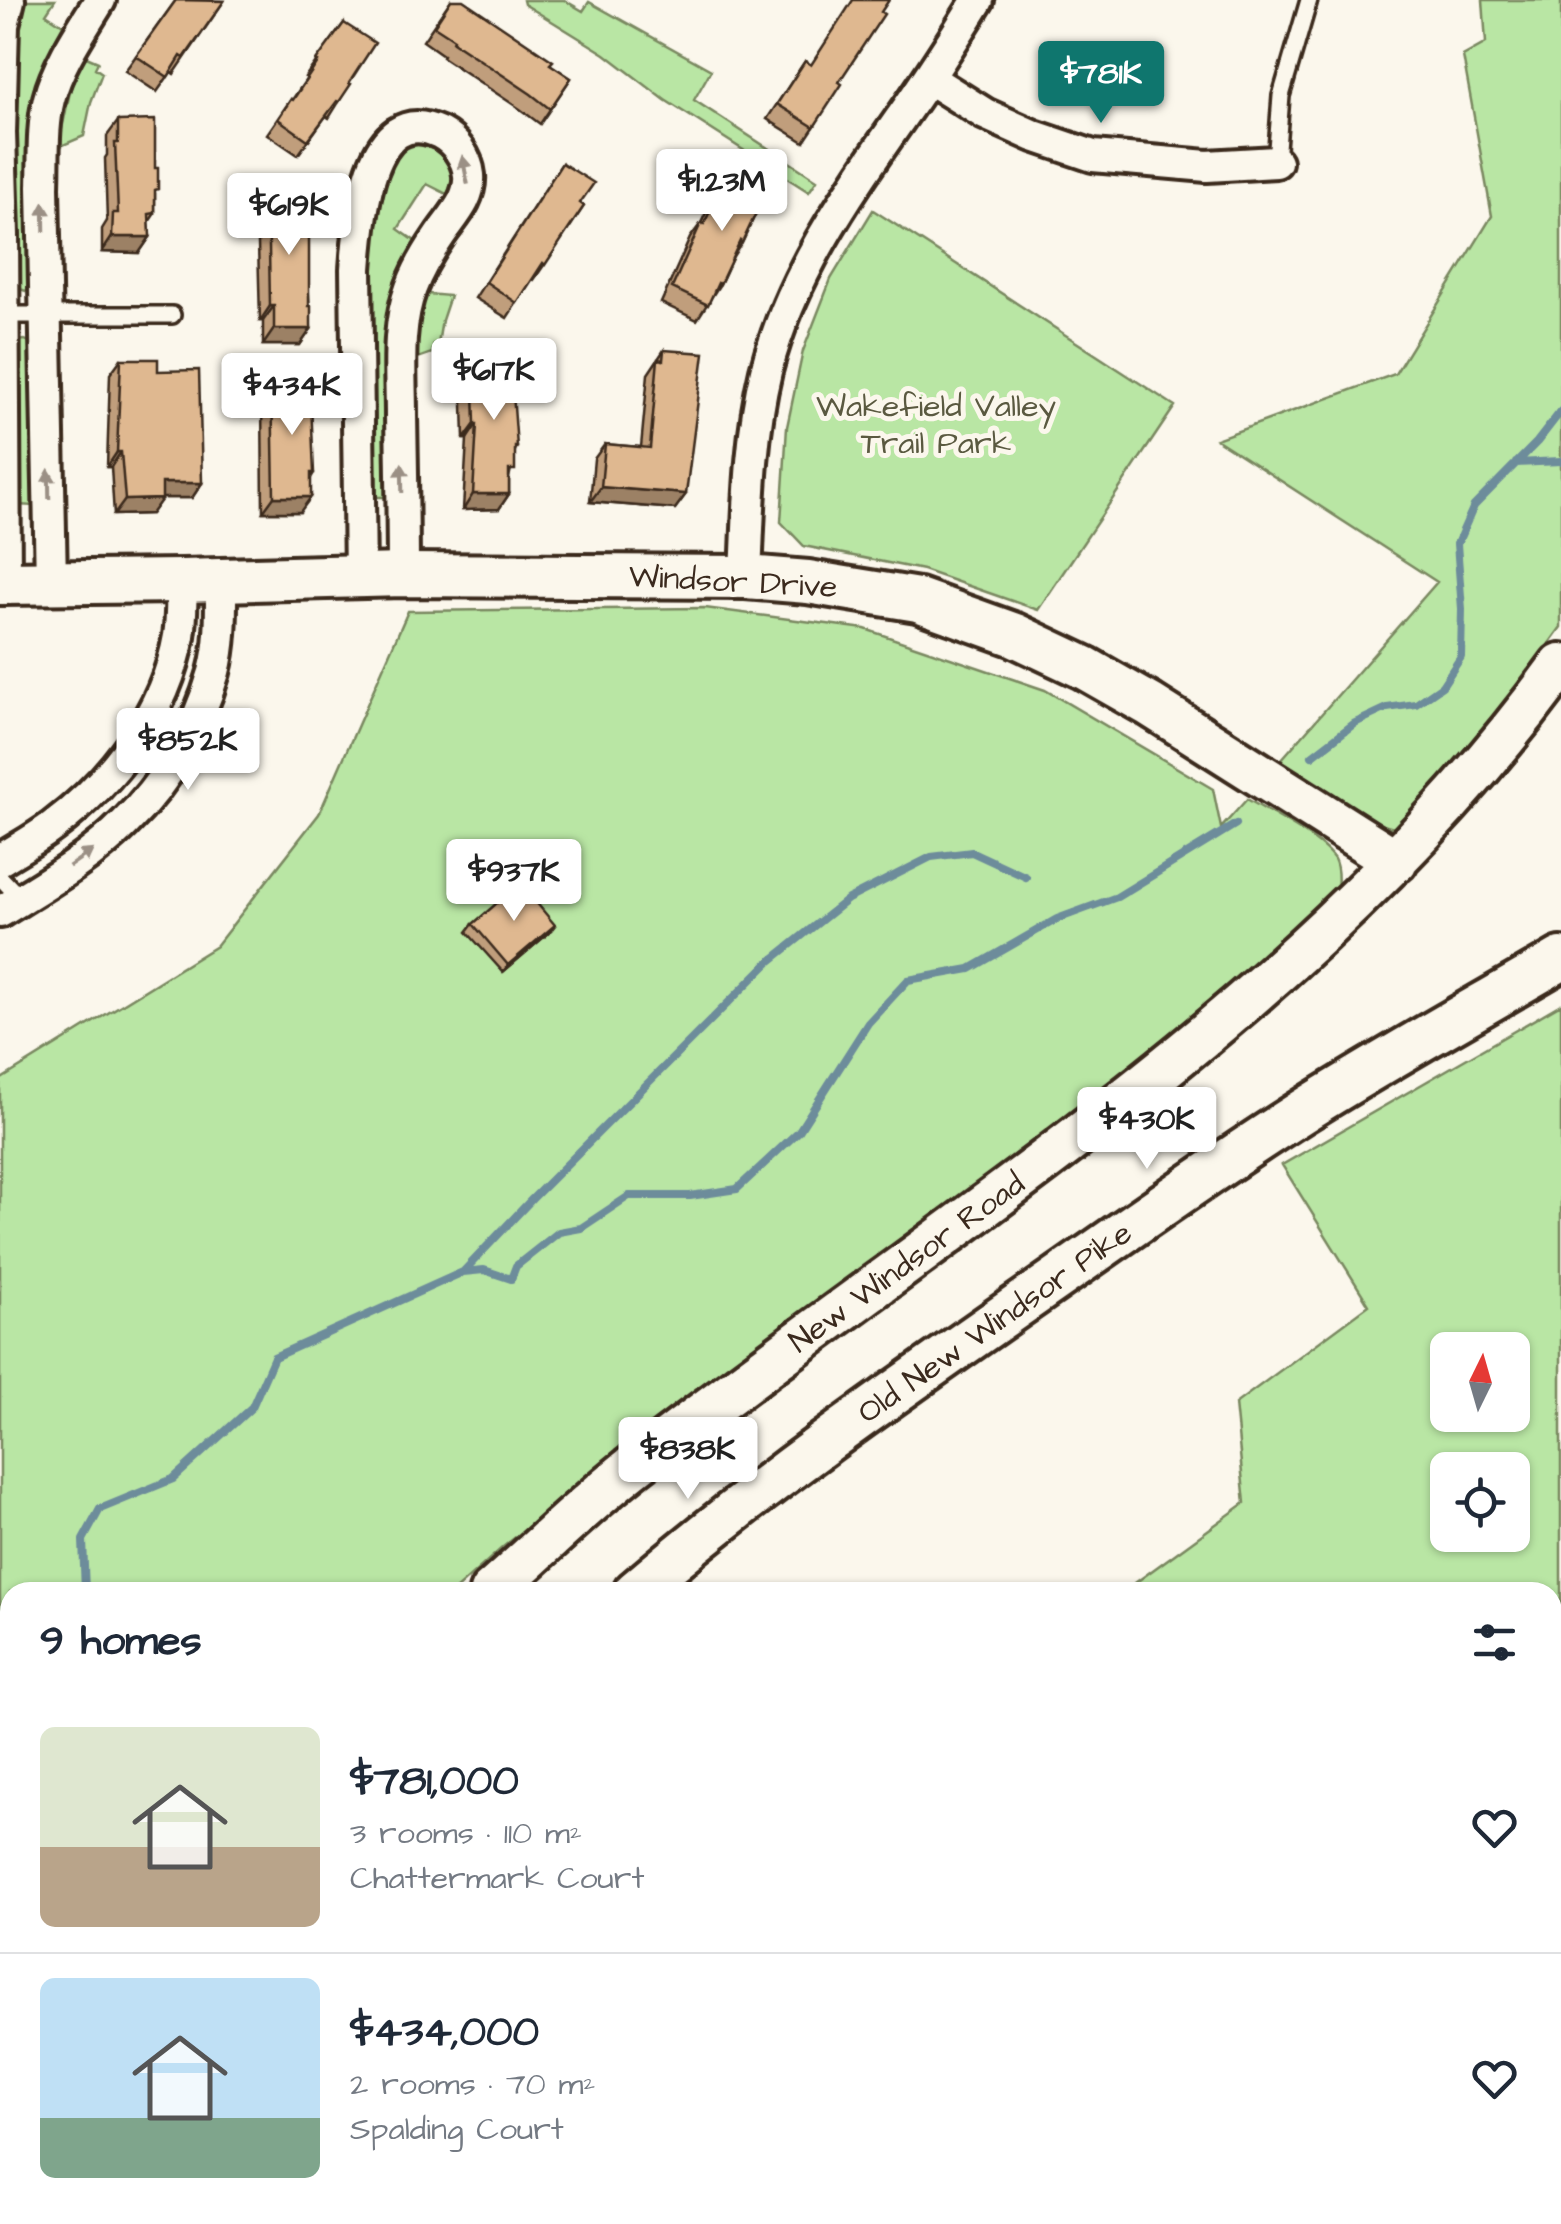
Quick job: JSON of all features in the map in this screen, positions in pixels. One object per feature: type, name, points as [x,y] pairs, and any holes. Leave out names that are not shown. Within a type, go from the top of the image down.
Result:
[{"type":"street","points":[[3,583],[0,133],[2,24],[8,0]]},
{"type":"street","points":[[50,582],[43,187],[48,101],[61,68],[100,0]]},
{"type":"street","points":[[746,576],[757,417],[781,324],[802,274],[848,194],[978,0]]},
{"type":"street","points":[[928,78],[986,114],[1093,156],[1208,166],[1276,162]]},
{"type":"street","points":[[360,576],[356,269],[359,226],[366,190],[385,143],[410,129],[425,129],[454,144],[469,174],[468,192],[461,208],[421,267],[406,306],[401,370],[403,575]]},
{"type":"street","name":"Windsor Drive","points":[[3,583],[403,575],[746,576],[842,586],[918,600],[973,618],[1085,668],[1396,861]]},
{"type":"street","points":[[0,860],[52,826],[122,760],[165,683],[202,581]]},
{"type":"street","points":[[11,906],[93,851],[125,824],[177,758],[214,670],[221,625],[202,581]]},
{"type":"street","name":"New Windsor Road","points":[[502,1582],[635,1466],[1047,1161],[1272,978],[1428,828],[1561,664]]},
{"type":"street","name":"Old New Windsor Pike","points":[[647,1582],[907,1382],[1177,1195],[1404,1049],[1561,959]]},
{"type":"lane","points":[[1276,162],[1281,96],[1309,0]]},
{"type":"lane","points":[[2,315],[172,315]]},
{"type":"lane","points":[[0,877],[11,906]]},
{"type":"green space","points":[[23,0],[55,0],[46,14],[63,25],[42,70],[31,119],[31,286],[26,291],[17,288],[11,144],[13,71]]},
{"type":"green space","points":[[523,0],[564,0],[583,11],[589,2],[711,70],[694,100],[817,180],[809,192],[665,100],[605,54]]},
{"type":"green space","points":[[1483,0],[1561,0],[1561,627],[1412,820],[1394,828],[1372,822],[1281,760],[1437,582],[1216,439],[1395,374],[1492,216],[1463,56],[1486,43]]},
{"type":"green space","points":[[84,56],[98,62],[95,68],[102,73],[84,136],[61,146],[71,87]]},
{"type":"green space","points":[[418,145],[436,151],[448,161],[451,185],[447,194],[427,184],[398,229],[415,241],[396,280],[388,317],[389,497],[372,497],[369,292],[373,229],[386,174],[400,153]]},
{"type":"green space","name":"Wakefield Valley Trail Park","points":[[873,210],[1175,406],[1038,610],[923,570],[804,546],[781,522],[787,427],[803,351],[831,279]]},
{"type":"green space","points":[[427,294],[450,296],[438,344],[434,344],[432,353],[418,358],[414,357],[415,332]]},
{"type":"green space","points":[[25,340],[33,348],[35,506],[17,505],[18,341]]},
{"type":"green space","points":[[705,608],[865,629],[1045,690],[1213,789],[1221,828],[1247,799],[1327,851],[1337,870],[1337,891],[1137,1069],[746,1354],[464,1582],[0,1582],[0,1080],[216,946],[319,814],[408,611]]},
{"type":"green space","points":[[1561,1004],[1561,1582],[1136,1582],[1245,1503],[1235,1404],[1369,1305],[1282,1165]]},
{"type":"building","points":[[176,0],[224,1],[168,77],[136,56]]},
{"type":"building","points":[[451,0],[463,0],[553,61],[550,64],[571,78],[550,109],[434,26]]},
{"type":"building","points":[[853,0],[889,0],[814,127],[777,104],[805,61],[811,65]]},
{"type":"building","points":[[344,23],[375,43],[339,102],[308,140],[278,119]]},
{"type":"building","points":[[155,120],[158,189],[155,213],[149,214],[150,237],[112,237],[113,213],[118,213],[118,121]]},
{"type":"building","points":[[562,163],[594,183],[580,203],[584,206],[517,303],[486,282]]},
{"type":"building","points":[[738,163],[774,180],[708,305],[672,288],[701,223],[704,224]]},
{"type":"building","points":[[268,187],[304,188],[304,212],[309,212],[311,329],[274,329],[274,306],[270,306]]},
{"type":"building","points":[[664,350],[704,353],[686,494],[601,487],[605,444],[650,448],[658,359],[663,360]]},
{"type":"building","points":[[510,353],[517,447],[515,470],[509,470],[509,494],[473,494],[477,424],[473,354]]},
{"type":"building","points":[[121,359],[158,359],[158,371],[199,370],[202,483],[162,483],[162,499],[125,500],[121,452],[117,452]]},
{"type":"building","points":[[272,379],[310,379],[314,473],[311,497],[274,497]]},
{"type":"building","points":[[520,883],[555,925],[508,965],[473,924]]},
{"type":"waterway","points":[[1312,756],[1355,723],[1387,708],[1416,704],[1442,686],[1461,657],[1457,544],[1474,506],[1537,442],[1561,411]]},
{"type":"waterway","points":[[1516,463],[1561,461]]},
{"type":"waterway","points":[[85,1582],[83,1540],[100,1509],[173,1479],[252,1407],[274,1357],[463,1272],[484,1270],[511,1279],[516,1266],[559,1232],[581,1228],[629,1196],[690,1196],[737,1189],[799,1131],[868,1023],[908,980],[970,969],[1057,919],[1117,897],[1236,824]]},
{"type":"waterway","points":[[463,1272],[768,963],[848,899],[931,857],[972,852],[1026,877]]}]
